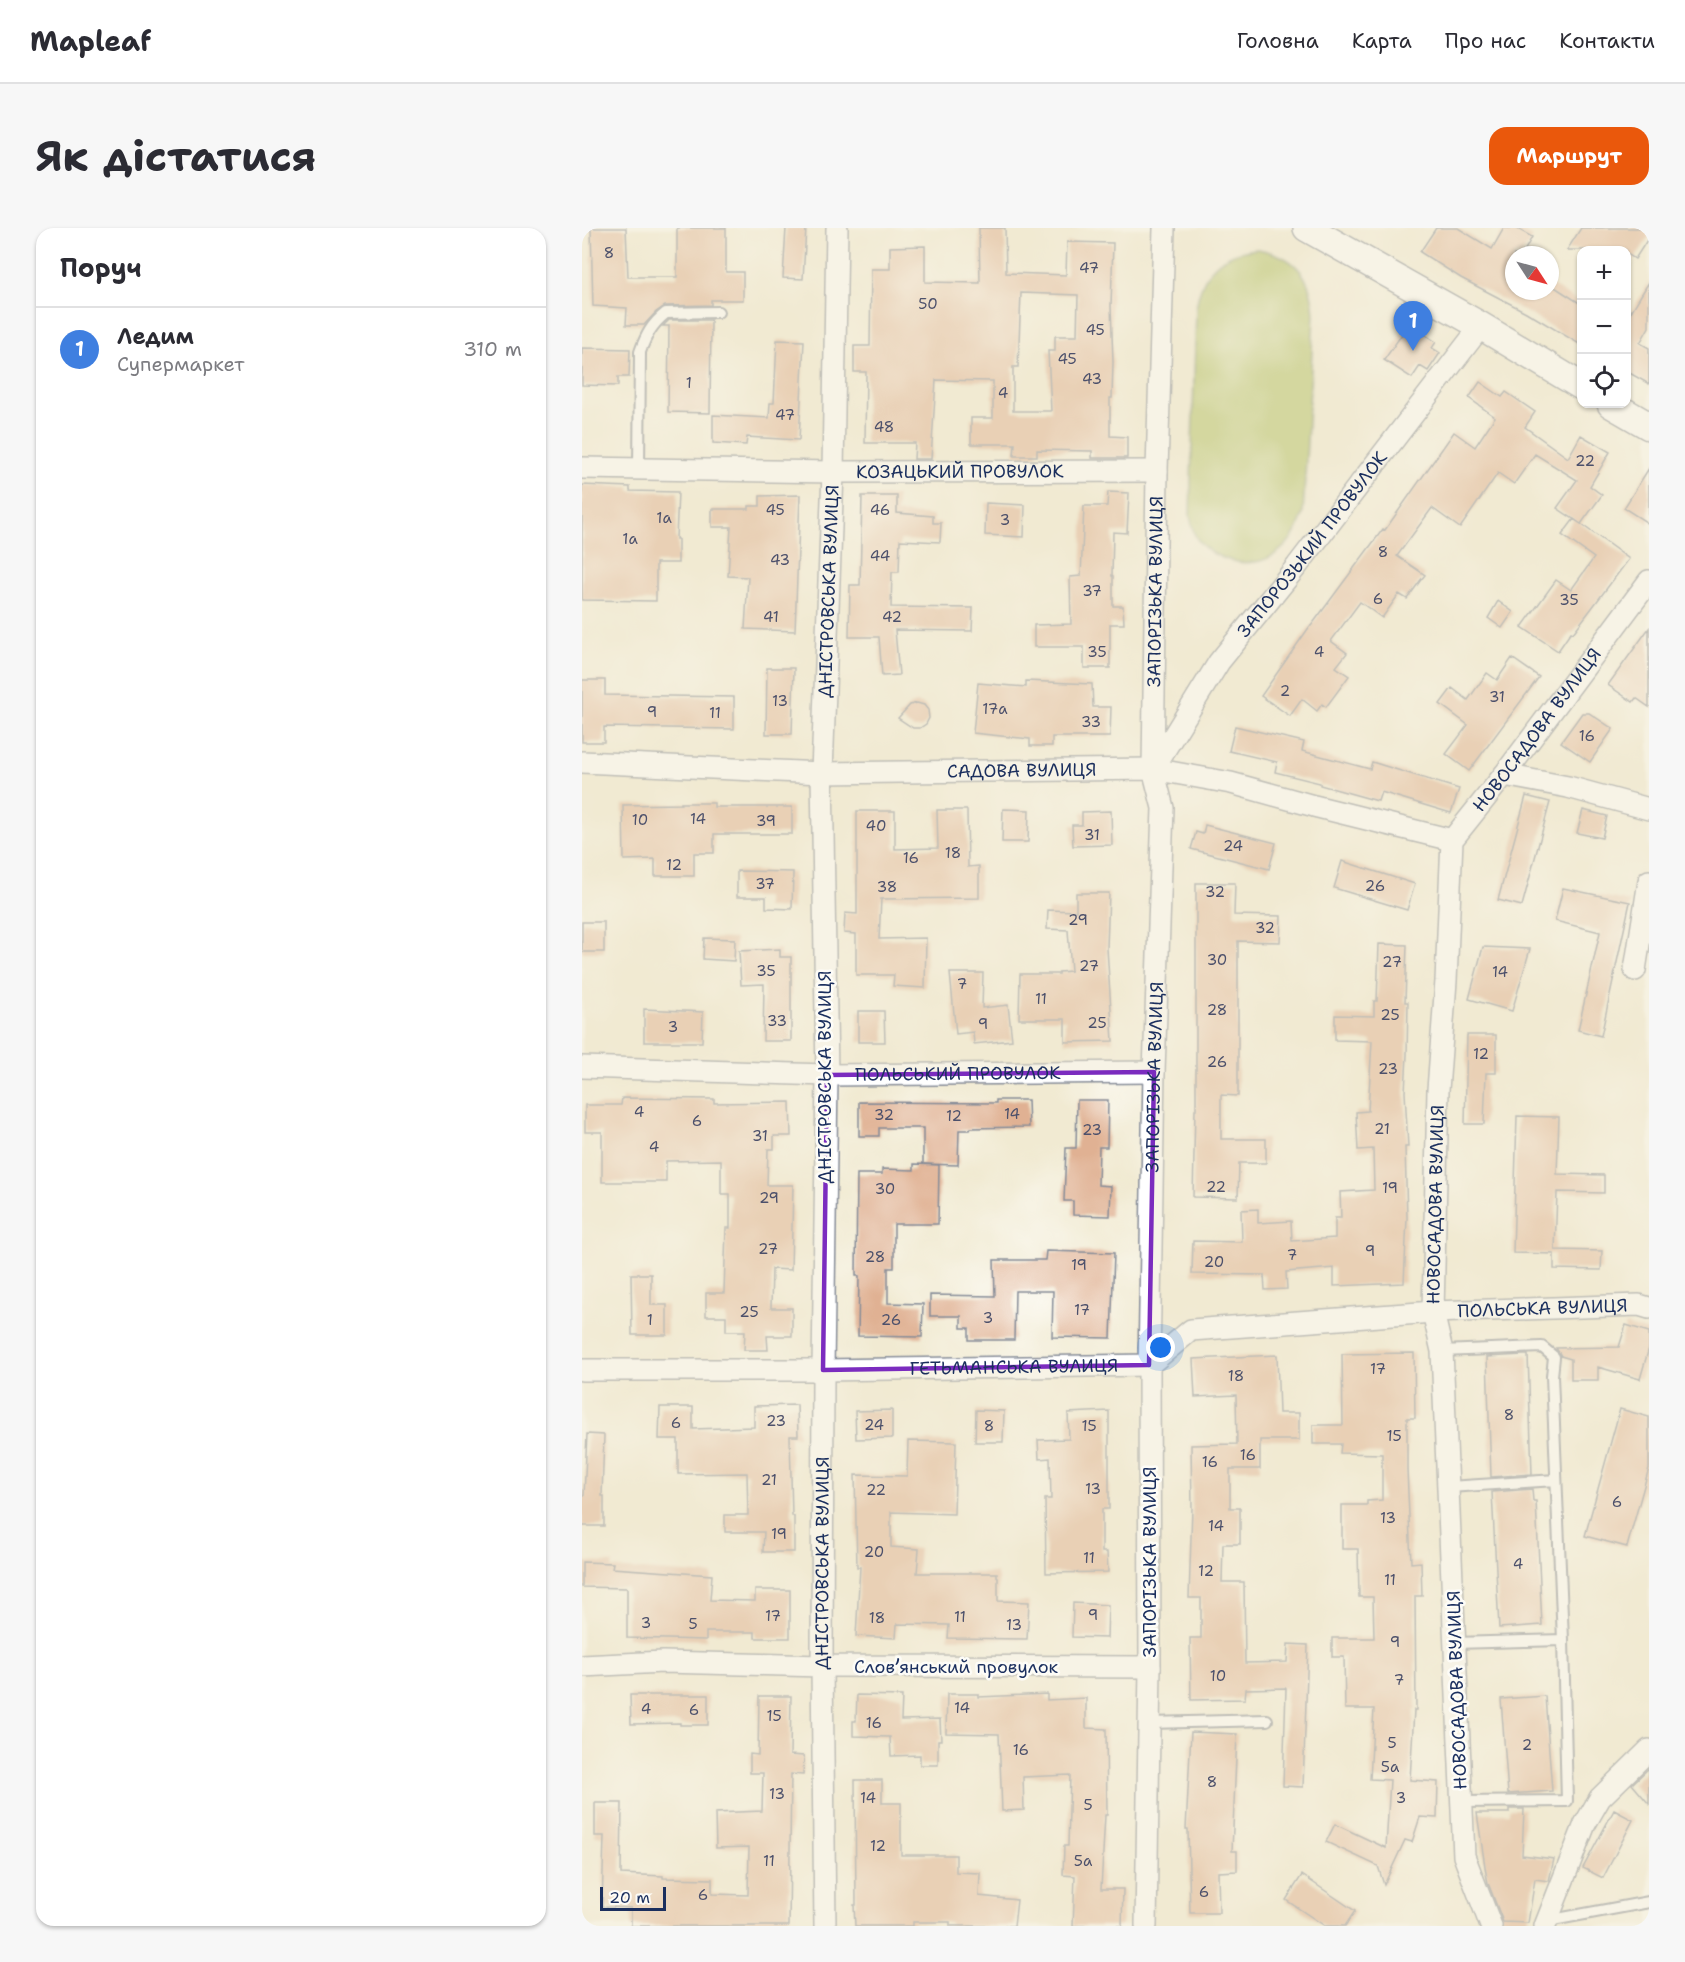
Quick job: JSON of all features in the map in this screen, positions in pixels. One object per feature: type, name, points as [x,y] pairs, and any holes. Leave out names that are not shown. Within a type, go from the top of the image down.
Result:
[{"type":"street","name":"ДНІСТРОВСЬКА ВУЛИЦЯ","points":[[825,1926],[822,1666],[827,1075],[822,773],[833,472],[837,228]]},
{"type":"street","name":"ЗАПОРІЗЬКА ВУЛИЦЯ","points":[[1146,1926],[1150,1667],[1149,1365],[1154,1072],[1163,808],[1153,768],[1157,471],[1164,228]]},
{"type":"street","points":[[1307,228],[1577,384]]},
{"type":"street","name":"ЗАПОРОЗЬКИЙ ПРОВУЛОК","points":[[1153,768],[1219,662],[1297,566],[1480,326]]},
{"type":"street","points":[[1618,408],[1649,426]]},
{"type":"street","name":"КОЗАЦЬКИЙ ПРОВУЛОК","points":[[582,468],[833,472],[1157,471]]},
{"type":"street","name":"НОВОСАДОВА ВУЛИЦЯ","points":[[1491,1926],[1464,1856],[1442,1351],[1433,1312],[1438,1090],[1446,981],[1452,840],[1504,775],[1649,581]]},
{"type":"street","name":"САДОВА ВУЛИЦЯ","points":[[582,762],[822,773],[1153,768],[1231,783],[1452,840]]},
{"type":"street","points":[[1504,775],[1568,787],[1649,809]]},
{"type":"street","points":[[1635,970],[1649,881]]},
{"type":"street","name":"ПОЛЬСЬКИЙ ПРОВУЛОК","points":[[582,1067],[827,1075],[1154,1072]]},
{"type":"street","name":"ПОЛЬСЬКА ВУЛИЦЯ","points":[[1433,1312],[1639,1305],[1649,1308]]},
{"type":"street","points":[[1149,1365],[1191,1330],[1433,1312]]},
{"type":"street","name":"ГЕТЬМАНСЬКА ВУЛИЦЯ","points":[[582,1370],[823,1370],[1149,1365]]},
{"type":"street","name":"Словʼянський провулок","points":[[582,1666],[663,1662],[822,1666],[1150,1667]]},
{"type":"street","points":[[1546,1923],[1585,1824],[1600,1798],[1649,1750]]},
{"type":"lane","points":[[639,469],[640,351],[646,335],[651,326],[666,313],[718,312]]},
{"type":"lane","points":[[1442,1351],[1542,1347],[1554,1357],[1552,1376],[1567,1801],[1462,1802]]},
{"type":"lane","points":[[1449,1487],[1557,1480]]},
{"type":"lane","points":[[1455,1643],[1563,1640]]},
{"type":"lane","points":[[1149,1723],[1267,1720]]},
{"type":"lane","points":[[1546,1923],[1649,1902]]},
{"type":"highlighted area","points":[[1154,1072],[1149,1365],[823,1370],[827,1075]]},
{"type":"green space","points":[[1258,249],[1282,257],[1300,270],[1310,289],[1314,315],[1303,514],[1298,527],[1283,548],[1263,560],[1250,563],[1223,558],[1207,549],[1195,535],[1190,516],[1196,309],[1202,284],[1215,266],[1223,260],[1233,254]]},
{"type":"building","points":[[591,228],[626,228],[628,277],[677,277],[677,228],[726,228],[726,272],[743,272],[743,300],[711,300],[711,305],[665,306],[644,325],[626,325],[627,308],[593,306]]},
{"type":"building","points":[[786,228],[806,228],[803,279],[783,278]]},
{"type":"building","points":[[979,228],[1005,228],[1006,273],[1066,275],[1067,242],[1113,243],[1111,306],[1113,362],[1110,436],[1127,437],[1127,458],[1092,458],[1092,451],[1037,450],[1037,456],[1014,456],[1015,444],[971,444],[971,418],[993,418],[993,381],[936,380],[931,459],[914,459],[915,443],[865,443],[866,372],[854,372],[854,346],[870,346],[871,269],[890,269],[890,247],[925,246],[925,282],[980,283]],"holes":[[[1021,293],[1078,295],[1077,336],[1055,336],[1055,351],[1048,351],[1051,411],[1013,411],[1013,367],[1018,367]]]},
{"type":"building","points":[[1436,228],[1458,228],[1492,249],[1504,228],[1516,228],[1532,237],[1527,246],[1505,246],[1505,300],[1559,300],[1559,290],[1577,301],[1577,343],[1526,312],[1461,278],[1420,252]]},
{"type":"building","points":[[1581,228],[1649,228],[1649,237],[1635,259],[1631,256],[1631,246],[1577,246],[1577,250],[1567,250]]},
{"type":"building","points":[[1649,282],[1649,327],[1640,343],[1649,348],[1649,384],[1631,374],[1631,312]]},
{"type":"building","points":[[669,320],[711,320],[710,413],[668,412],[669,326],[663,326]]},
{"type":"building","points":[[1409,324],[1436,342],[1432,348],[1440,353],[1428,371],[1420,366],[1412,378],[1384,360]]},
{"type":"building","points":[[777,340],[804,341],[799,440],[747,437],[746,445],[713,443],[713,415],[769,418],[770,403],[774,403]]},
{"type":"building","points":[[582,348],[630,349],[629,377],[618,377],[618,386],[582,385]]},
{"type":"building","points":[[1480,382],[1502,397],[1506,392],[1535,412],[1525,427],[1568,458],[1581,435],[1610,452],[1590,486],[1602,495],[1581,524],[1557,508],[1577,480],[1535,454],[1514,484],[1498,473],[1460,528],[1432,508],[1397,556],[1425,575],[1407,599],[1399,594],[1382,618],[1360,602],[1331,641],[1347,653],[1336,667],[1349,676],[1326,707],[1322,704],[1317,711],[1302,699],[1290,716],[1261,696],[1310,626],[1383,529],[1385,530],[1454,432],[1475,447],[1495,417],[1469,398]]},
{"type":"building","points":[[1649,468],[1649,524],[1624,508]]},
{"type":"building","points":[[582,485],[630,487],[630,491],[678,492],[676,539],[678,539],[678,563],[656,563],[656,601],[582,600]]},
{"type":"building","points":[[1108,492],[1129,493],[1127,533],[1113,532],[1113,606],[1123,606],[1124,624],[1110,624],[1110,668],[1084,668],[1084,647],[1034,647],[1034,625],[1071,624],[1070,577],[1081,576],[1084,506],[1107,506]]},
{"type":"building","points":[[800,495],[795,631],[745,629],[748,577],[728,576],[731,527],[712,527],[712,509],[749,509],[749,506],[760,506],[760,496]]},
{"type":"building","points":[[862,496],[897,496],[897,513],[933,516],[933,523],[941,523],[940,542],[900,540],[899,572],[892,572],[891,607],[973,608],[972,631],[895,630],[899,675],[882,676],[879,637],[849,637],[850,585],[860,585]]},
{"type":"building","points":[[986,503],[1025,505],[1024,537],[985,535]]},
{"type":"building","points":[[1574,519],[1629,559],[1558,651],[1522,627],[1556,580],[1571,590],[1594,558],[1562,535]]},
{"type":"building","points":[[1498,601],[1513,612],[1502,628],[1488,618]]},
{"type":"building","points":[[1649,628],[1649,707],[1636,698],[1633,702],[1608,685]]},
{"type":"building","points":[[1512,658],[1539,677],[1469,771],[1446,754],[1468,725],[1440,704],[1452,688],[1468,700],[1487,673],[1497,680]]},
{"type":"building","points":[[767,668],[794,668],[792,734],[766,734]]},
{"type":"building","points":[[582,680],[605,680],[605,695],[734,697],[734,729],[604,727],[604,742],[582,742]]},
{"type":"building","points":[[1026,681],[1092,684],[1093,707],[1111,707],[1110,737],[1052,737],[1052,746],[1030,746],[1030,739],[973,733],[978,683],[1026,687]]},
{"type":"building","points":[[917,703],[924,705],[928,710],[929,718],[920,728],[913,728],[898,718],[910,705]]},
{"type":"building","points":[[1582,713],[1589,713],[1613,729],[1590,762],[1561,742]]},
{"type":"building","points":[[1235,726],[1304,742],[1302,751],[1370,769],[1372,762],[1459,789],[1451,813],[1381,792],[1378,801],[1275,772],[1277,762],[1229,751]]},
{"type":"building","points":[[1526,796],[1550,802],[1522,906],[1498,900]]},
{"type":"building","points":[[714,803],[714,807],[792,807],[792,834],[714,834],[714,853],[694,853],[694,876],[655,876],[655,859],[624,860],[623,805]]},
{"type":"building","points":[[1003,809],[1029,810],[1028,842],[1002,842]]},
{"type":"building","points":[[937,810],[967,810],[968,867],[979,866],[979,898],[881,899],[879,939],[926,938],[925,988],[893,986],[894,975],[856,975],[856,934],[844,933],[845,913],[857,914],[857,811],[895,811],[895,849],[938,848]]},
{"type":"building","points":[[1583,810],[1607,816],[1602,838],[1577,833]]},
{"type":"building","points":[[1111,811],[1112,845],[1073,846],[1072,825],[1082,825],[1082,812]]},
{"type":"building","points":[[1205,825],[1276,843],[1269,869],[1191,849],[1196,832],[1203,834]]},
{"type":"building","points":[[1342,861],[1415,884],[1407,910],[1334,888]]},
{"type":"building","points":[[737,871],[793,872],[792,909],[766,908],[766,897],[737,897]]},
{"type":"building","points":[[1196,883],[1235,883],[1234,915],[1281,916],[1280,942],[1238,941],[1238,1096],[1221,1095],[1221,1139],[1266,1139],[1266,1163],[1239,1163],[1238,1198],[1193,1197],[1196,1110]]},
{"type":"building","points":[[1563,888],[1630,902],[1601,1036],[1578,1030],[1600,932],[1555,921]]},
{"type":"building","points":[[1076,893],[1109,893],[1107,948],[1113,1041],[1065,1042],[1065,1019],[1019,1019],[1020,974],[1059,974],[1059,972],[1071,971],[1068,930],[1047,929],[1048,910],[1076,911]]},
{"type":"building","points":[[582,922],[604,922],[604,952],[582,952]]},
{"type":"building","points":[[704,938],[735,939],[734,961],[703,959]]},
{"type":"building","points":[[1379,944],[1407,945],[1405,1092],[1408,1147],[1405,1147],[1407,1218],[1404,1283],[1334,1286],[1334,1268],[1286,1272],[1287,1289],[1265,1290],[1264,1275],[1192,1274],[1193,1241],[1242,1242],[1241,1210],[1258,1209],[1258,1223],[1291,1221],[1292,1241],[1335,1238],[1335,1218],[1341,1218],[1340,1192],[1374,1190],[1373,1149],[1358,1150],[1356,1112],[1368,1111],[1372,1041],[1335,1040],[1335,1015],[1374,1016],[1374,1001],[1377,1001]]},
{"type":"building","points":[[1483,947],[1530,949],[1512,1011],[1469,999]]},
{"type":"building","points":[[780,949],[780,957],[791,957],[791,1041],[763,1041],[764,984],[741,985],[739,951]]},
{"type":"building","points":[[950,973],[983,973],[982,1008],[1008,1005],[1012,1040],[974,1044],[973,1032],[956,1034]]},
{"type":"building","points":[[644,1009],[703,1012],[702,1042],[644,1042]]},
{"type":"building","points":[[858,1011],[884,1011],[885,1042],[858,1042]]},
{"type":"building","points":[[1467,1035],[1496,1035],[1496,1073],[1486,1073],[1484,1124],[1465,1124]]},
{"type":"building","points":[[622,1098],[714,1099],[714,1103],[790,1102],[791,1136],[774,1136],[774,1149],[768,1149],[767,1185],[793,1185],[791,1270],[772,1269],[771,1308],[792,1308],[792,1336],[767,1336],[768,1350],[744,1350],[745,1331],[726,1331],[726,1316],[706,1316],[706,1293],[724,1293],[726,1228],[730,1228],[730,1194],[721,1194],[721,1160],[666,1161],[666,1182],[602,1182],[602,1132],[585,1132],[585,1105],[621,1105]]},
{"type":"building","points":[[996,1100],[1028,1100],[1029,1127],[959,1130],[958,1165],[923,1164],[923,1128],[879,1128],[879,1136],[859,1136],[859,1102],[996,1103]]},
{"type":"building","points":[[1077,1100],[1108,1100],[1107,1147],[1099,1147],[1098,1185],[1111,1186],[1110,1216],[1073,1215],[1073,1201],[1064,1201],[1066,1148],[1076,1148]]},
{"type":"building","points":[[1517,1116],[1559,1117],[1557,1174],[1604,1175],[1604,1193],[1557,1192],[1555,1250],[1602,1251],[1601,1270],[1554,1269],[1554,1254],[1513,1253]]},
{"type":"building","points":[[914,1164],[939,1165],[938,1224],[894,1224],[894,1268],[888,1268],[888,1303],[923,1304],[922,1337],[858,1336],[857,1174],[882,1174],[882,1169],[914,1170]]},
{"type":"building","points":[[1046,1251],[1114,1253],[1111,1338],[1052,1337],[1053,1291],[1015,1291],[1014,1340],[969,1340],[969,1328],[961,1328],[961,1316],[930,1316],[930,1295],[995,1296],[994,1260],[1045,1260]]},
{"type":"building","points":[[631,1274],[651,1274],[651,1305],[667,1305],[667,1335],[632,1335]]},
{"type":"building","points":[[1626,1325],[1649,1332],[1649,1348],[1640,1379],[1598,1367],[1598,1380],[1571,1380],[1571,1359],[1561,1356],[1556,1348],[1619,1347]]},
{"type":"building","points":[[1414,1353],[1415,1418],[1407,1418],[1407,1469],[1411,1563],[1421,1562],[1422,1596],[1415,1596],[1416,1710],[1414,1710],[1410,1780],[1438,1782],[1437,1818],[1420,1817],[1412,1842],[1405,1840],[1384,1885],[1378,1866],[1326,1842],[1335,1824],[1386,1848],[1390,1780],[1370,1779],[1374,1709],[1345,1709],[1344,1657],[1332,1657],[1332,1638],[1374,1638],[1373,1597],[1359,1597],[1358,1549],[1342,1549],[1342,1505],[1367,1505],[1367,1501],[1382,1500],[1382,1454],[1340,1453],[1341,1444],[1313,1444],[1313,1425],[1343,1425],[1342,1354]]},
{"type":"building","points":[[1277,1355],[1279,1413],[1299,1413],[1299,1440],[1260,1440],[1260,1469],[1230,1469],[1230,1508],[1240,1508],[1240,1544],[1223,1544],[1222,1582],[1244,1582],[1245,1663],[1287,1662],[1288,1644],[1308,1645],[1303,1787],[1283,1786],[1286,1688],[1246,1689],[1245,1699],[1191,1700],[1190,1638],[1201,1638],[1201,1598],[1189,1598],[1192,1508],[1191,1445],[1237,1444],[1236,1395],[1195,1397],[1193,1359]]},
{"type":"building","points":[[1528,1355],[1532,1474],[1491,1477],[1487,1357]]},
{"type":"building","points":[[797,1405],[798,1436],[790,1436],[794,1552],[763,1552],[764,1532],[725,1532],[725,1515],[748,1515],[747,1473],[678,1474],[678,1439],[659,1439],[660,1407],[693,1407],[693,1429],[754,1427],[754,1406]]},
{"type":"building","points":[[1620,1409],[1649,1417],[1649,1468],[1627,1547],[1585,1536]]},
{"type":"building","points":[[892,1410],[892,1438],[856,1439],[855,1411]]},
{"type":"building","points":[[976,1410],[1004,1411],[1003,1442],[975,1442]]},
{"type":"building","points":[[1109,1411],[1109,1509],[1102,1509],[1102,1552],[1107,1552],[1108,1572],[1046,1573],[1045,1499],[1051,1499],[1050,1458],[1039,1459],[1038,1440],[1069,1439],[1068,1413]]},
{"type":"building","points":[[587,1434],[604,1435],[602,1496],[604,1496],[604,1526],[582,1526]]},
{"type":"building","points":[[908,1441],[956,1442],[954,1514],[891,1512],[891,1547],[919,1549],[917,1573],[997,1573],[998,1601],[1029,1602],[1027,1639],[948,1638],[949,1625],[897,1624],[896,1638],[856,1636],[860,1567],[857,1567],[855,1475],[907,1476]]},
{"type":"building","points":[[1532,1489],[1533,1501],[1536,1501],[1542,1625],[1499,1628],[1492,1492]]},
{"type":"building","points":[[582,1562],[613,1563],[612,1568],[712,1575],[710,1600],[755,1601],[755,1590],[790,1590],[790,1638],[755,1638],[755,1632],[706,1632],[706,1640],[627,1638],[627,1588],[582,1587]]},
{"type":"building","points":[[1073,1603],[1108,1605],[1107,1638],[1072,1637]]},
{"type":"building","points":[[947,1694],[978,1694],[978,1697],[1047,1694],[1047,1700],[1086,1698],[1086,1728],[1106,1729],[1107,1815],[1105,1815],[1101,1889],[1123,1889],[1122,1926],[1073,1926],[1075,1876],[1063,1875],[1064,1846],[1068,1846],[1070,1775],[1023,1777],[1024,1810],[1002,1811],[999,1734],[946,1733]]},
{"type":"building","points":[[630,1695],[708,1695],[708,1725],[631,1724]]},
{"type":"building","points":[[857,1695],[902,1696],[901,1720],[940,1719],[941,1740],[938,1740],[938,1765],[920,1765],[920,1755],[891,1756],[890,1737],[853,1736]]},
{"type":"building","points":[[759,1696],[791,1696],[790,1755],[804,1756],[803,1775],[791,1774],[789,1926],[631,1926],[631,1908],[602,1907],[604,1836],[595,1836],[595,1803],[622,1803],[621,1874],[712,1879],[712,1894],[748,1895],[749,1847],[716,1848],[715,1813],[762,1811],[763,1773],[750,1773],[750,1754],[758,1755]]},
{"type":"building","points":[[1545,1696],[1552,1791],[1508,1794],[1501,1699]]},
{"type":"building","points":[[1191,1732],[1237,1734],[1232,1851],[1237,1851],[1237,1871],[1218,1872],[1219,1913],[1190,1913],[1188,1829],[1186,1829]]},
{"type":"building","points":[[1649,1768],[1649,1804],[1632,1784]]},
{"type":"building","points":[[855,1780],[882,1780],[882,1803],[901,1803],[901,1855],[956,1855],[956,1872],[980,1873],[979,1896],[1017,1900],[1014,1926],[950,1926],[950,1922],[913,1922],[913,1926],[855,1926]]},
{"type":"building","points":[[1509,1809],[1524,1809],[1522,1855],[1554,1859],[1549,1881],[1535,1879],[1528,1923],[1503,1922],[1486,1873],[1477,1813],[1509,1813]]},
{"type":"building","points":[[1614,1810],[1633,1820],[1603,1878],[1583,1868]]},
{"type":"building","points":[[1302,1875],[1355,1911],[1345,1926],[1325,1926],[1286,1900]]},
{"type":"place","name":"Ледим","points":[[1413,351]]}]
